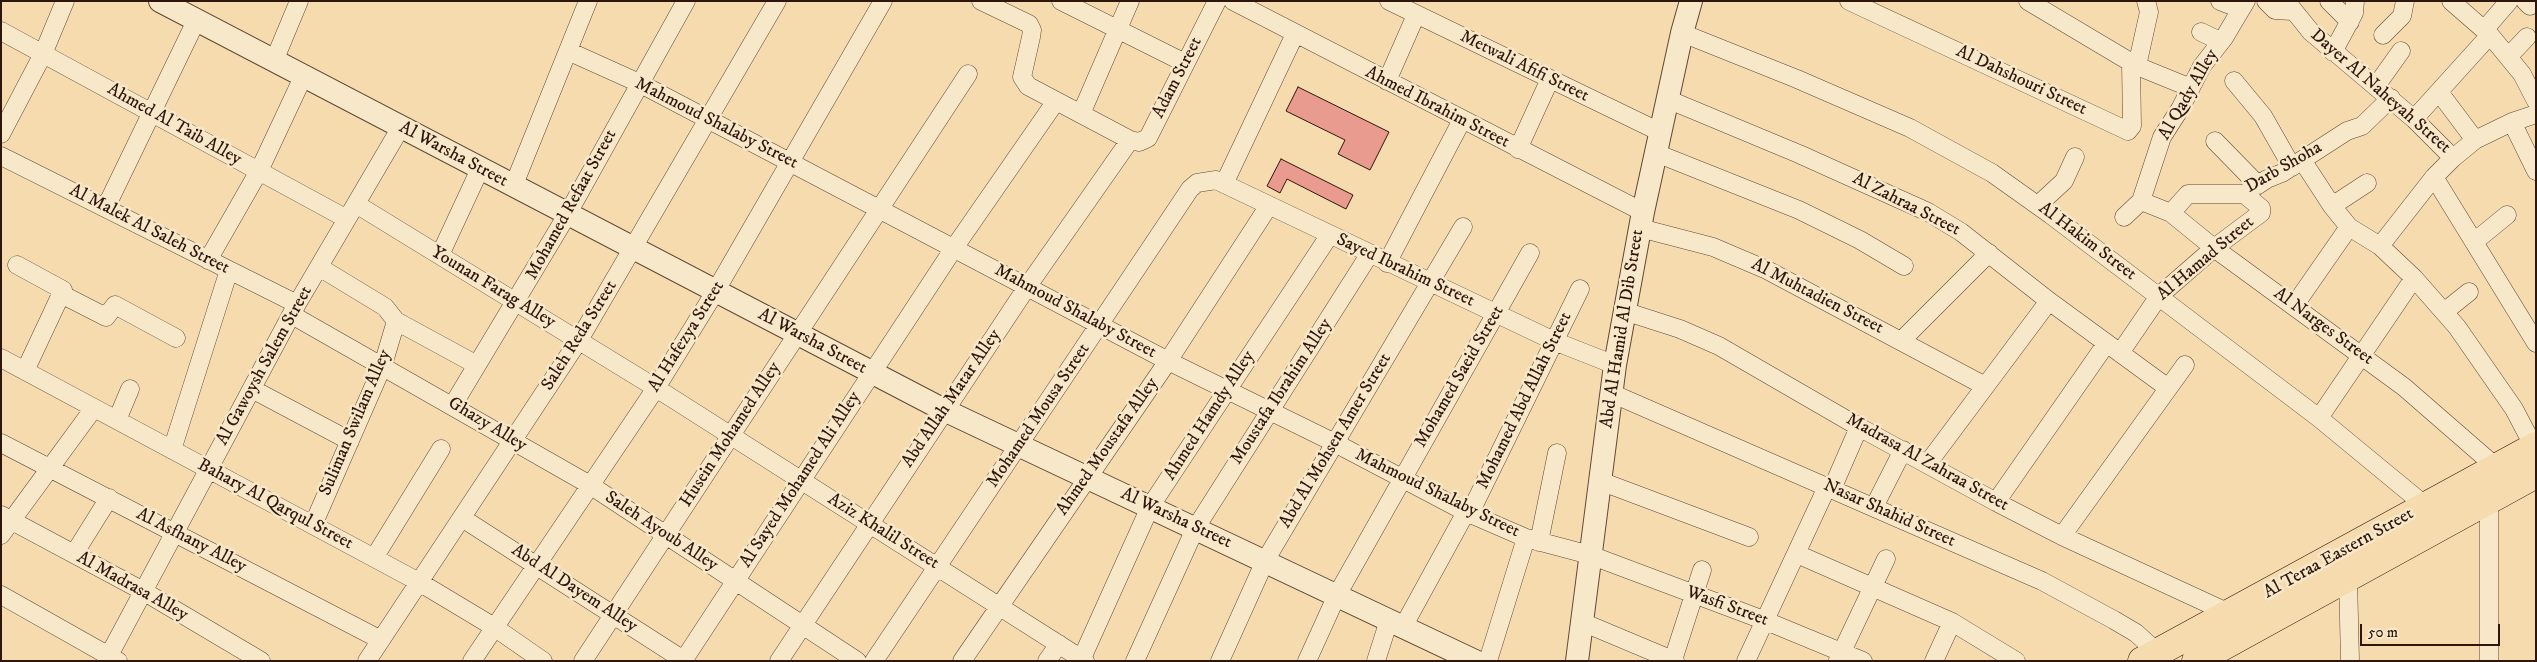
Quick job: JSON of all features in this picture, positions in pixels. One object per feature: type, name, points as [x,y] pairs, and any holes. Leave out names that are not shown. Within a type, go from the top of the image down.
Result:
[{"type":"main road","name":"Al Teraa Eastern Street","points":[[2149,656],[2231,614],[2535,446]]},
{"type":"main road","name":"Al Teraa Eastern Street","points":[[2209,657],[2536,474]]},
{"type":"street","points":[[1,134],[43,54],[65,1]]},
{"type":"street","name":"Al Warsha Street","points":[[160,1],[567,216],[944,410],[1396,623],[1463,658]]},
{"type":"street","points":[[274,61],[299,1]]},
{"type":"street","points":[[513,187],[588,1]]},
{"type":"street","name":"Mohamed Refaat Street","points":[[452,405],[567,216],[686,1]]},
{"type":"street","name":"Saleh Reda Street","points":[[367,661],[579,340],[634,250],[707,119],[777,1]]},
{"type":"street","name":"Al Hafezya Street","points":[[472,661],[656,388],[716,292],[883,1]]},
{"type":"street","points":[[981,1],[1029,24],[1032,30],[1022,77],[1028,86],[1130,140]]},
{"type":"street","points":[[1061,1],[1185,64]]},
{"type":"street","points":[[1081,114],[1130,1]]},
{"type":"street","name":"Adam Street","points":[[1130,140],[1139,142],[1148,138],[1217,1]]},
{"type":"street","name":"Metwali Afifi Street","points":[[1388,1],[1550,79],[1658,142],[1860,240],[1904,266]]},
{"type":"street","name":"Abd Al Hamid Al Dib Street","points":[[1577,661],[1611,393],[1624,311],[1641,220],[1682,33],[1691,1]]},
{"type":"street","name":"Al Dahshouri Street","points":[[1849,1],[2128,130],[2132,126],[2134,64]]},
{"type":"street","points":[[2028,1],[2134,64],[2191,88]]},
{"type":"street","points":[[2134,64],[2148,12],[2146,1]]},
{"type":"street","points":[[2220,1],[2244,5]]},
{"type":"street","points":[[2266,1],[2275,10],[2289,6]]},
{"type":"street","points":[[2329,1],[2350,22]]},
{"type":"street","points":[[2333,52],[2354,13],[2355,1]]},
{"type":"street","points":[[2382,35],[2402,16],[2405,1]]},
{"type":"street","points":[[2451,1],[2487,32],[2522,74],[2536,101]]},
{"type":"street","points":[[2414,119],[2439,92],[2509,1]]},
{"type":"street","name":"Ahmed Ibrahim Street","points":[[1242,3],[1295,34],[1518,149],[1641,220]]},
{"type":"street","name":"Al Qady Alley","points":[[2124,217],[2140,201],[2162,137],[2202,66],[2244,5]]},
{"type":"street","name":"Dayer Al Naheyah Street","points":[[2289,6],[2311,32],[2391,98],[2453,158],[2475,140],[2512,122],[2536,114]]},
{"type":"street","points":[[1387,81],[1416,15]]},
{"type":"street","points":[[106,207],[153,114],[196,21]]},
{"type":"street","name":"Ahmed Al Taib Alley","points":[[1,31],[347,219]]},
{"type":"street","points":[[2200,32],[2220,41]]},
{"type":"street","name":"Al Hakim Street","points":[[1682,33],[1797,78],[1910,128],[1992,173],[2038,205],[2319,418],[2447,524]]},
{"type":"street","points":[[1224,184],[1295,34]]},
{"type":"street","points":[[2508,57],[2527,37]]},
{"type":"street","name":"Mahmoud Shalaby Street","points":[[568,51],[639,83],[1100,326],[1335,443],[1468,512],[1532,540],[1590,555]]},
{"type":"street","points":[[2376,86],[2401,51]]},
{"type":"street","name":"Husein Mohamed Alley","points":[[583,661],[730,435],[881,210],[968,74]]},
{"type":"street","points":[[208,260],[259,171],[303,77]]},
{"type":"street","points":[[1518,149],[1550,79]]},
{"type":"street","points":[[2234,81],[2263,116],[2297,164],[2349,227],[2380,246],[2414,278],[2457,327],[2514,409],[2535,446]]},
{"type":"street","points":[[2439,92],[2475,140]]},
{"type":"street","name":"Darb Shoha","points":[[2171,213],[2188,194],[2251,189],[2297,164],[2347,131],[2362,126],[2391,98]]},
{"type":"street","name":"Al Zahraa Street","points":[[1667,100],[1799,154],[1928,212],[1961,232],[1990,253],[2049,301],[2168,388]]},
{"type":"street","name":"Al Sayed Mohamed Ali Alley","points":[[684,660],[954,248],[1056,101]]},
{"type":"street","points":[[1387,263],[1462,120]]},
{"type":"street","points":[[2512,122],[2536,172]]},
{"type":"street","name":"Al Gawoysh Salem Street","points":[[111,659],[143,592],[294,310],[401,127]]},
{"type":"street","name":"Abd Allah Matar Alley","points":[[779,661],[944,410],[1130,140]]},
{"type":"street","points":[[2215,141],[2251,189]]},
{"type":"street","name":"Al Malek Al Saleh Street","points":[[1,156],[229,270],[383,365]]},
{"type":"street","points":[[2038,205],[2064,181],[2075,157]]},
{"type":"street","points":[[2380,246],[2434,177],[2453,158]]},
{"type":"street","points":[[440,255],[480,169]]},
{"type":"street","points":[[2434,177],[2536,344]]},
{"type":"street","name":"Mohamed Mousa Street","points":[[874,661],[1190,189],[1197,183],[1206,180],[1216,180],[1224,184]]},
{"type":"street","points":[[2332,206],[2367,183]]},
{"type":"street","name":"Sayed Ibrahim Street","points":[[1224,184],[1268,207],[1554,341],[1615,365]]},
{"type":"street","name":"Al Hamad Street","points":[[1996,502],[2113,348],[2159,296],[2214,248],[2262,210],[2251,189]]},
{"type":"street","name":"Al Narges Street","points":[[2140,201],[2171,213],[2214,248],[2418,399],[2496,467]]},
{"type":"street","name":"Younan Farag Alley","points":[[356,204],[656,388]]},
{"type":"street","name":"Ahmed Moustafa Alley","points":[[962,661],[1168,361],[1268,207]]},
{"type":"street","points":[[2474,242],[2507,215]]},
{"type":"street","name":"Al Muhtadien Street","points":[[1641,220],[1676,236],[1740,258],[1985,386]]},
{"type":"street","name":"Abd Al Mohsen Amer Street","points":[[1220,661],[1265,561],[1463,227]]},
{"type":"street","points":[[2294,306],[2349,227]]},
{"type":"street","name":"Ahmed Hamdy Alley","points":[[1083,660],[1150,508],[1329,236]]},
{"type":"street","name":"Mohamed Saeid Street","points":[[1307,661],[1336,595],[1530,253]]},
{"type":"street","points":[[1901,341],[1990,253]]},
{"type":"street","name":"Moustafa Ibrahim Alley","points":[[1135,661],[1195,529],[1369,255]]},
{"type":"street","points":[[17,265],[62,288],[61,294],[25,371]]},
{"type":"street","points":[[319,267],[385,307],[396,321],[477,365]]},
{"type":"street","points":[[172,450],[229,270]]},
{"type":"street","points":[[2319,418],[2414,278]]},
{"type":"street","name":"Mohamed Abd Allah Street","points":[[1376,661],[1396,623],[1468,512],[1580,289]]},
{"type":"street","points":[[2444,312],[2469,292]]},
{"type":"street","points":[[61,294],[106,317],[115,305],[176,338]]},
{"type":"street","points":[[1928,463],[2049,301]]},
{"type":"street","name":"Madrasa Al Zahraa Street","points":[[1624,311],[1680,329],[1719,346],[1858,427],[1928,463],[1996,502],[2062,536],[2231,614]]},
{"type":"street","name":"Suliman Swilam Alley","points":[[313,525],[383,365],[396,321]]},
{"type":"street","name":"Bahary Al Qarqul Street","points":[[1,358],[419,582],[494,627],[542,661]]},
{"type":"street","name":"Ghazy Alley","points":[[383,365],[590,485]]},
{"type":"street","points":[[2062,536],[2184,366]]},
{"type":"street","points":[[116,420],[130,388]]},
{"type":"street","name":"Aziz Khalil Street","points":[[656,388],[1083,660]]},
{"type":"street","points":[[252,389],[350,441]]},
{"type":"street","name":"Nasar Shahid Street","points":[[1611,393],[2042,581],[2128,629],[2149,656]]},
{"type":"street","points":[[5,524],[50,468],[94,408]]},
{"type":"street","points":[[1746,661],[1858,427]]},
{"type":"street","name":"Al Asfhany Alley","points":[[1,443],[381,640]]},
{"type":"street","points":[[374,558],[441,449]]},
{"type":"street","points":[[1874,507],[1903,450]]},
{"type":"street","points":[[1488,661],[1532,540],[1557,454]]},
{"type":"street","points":[[1600,481],[1749,537]]},
{"type":"street","name":"Saleh Ayoub Alley","points":[[590,485],[858,661]]},
{"type":"street","points":[[74,554],[108,498]]},
{"type":"street","points":[[2489,500],[2489,661]]},
{"type":"street","name":"Abd Al Dayem Alley","points":[[462,518],[684,660]]},
{"type":"street","name":"Al Madrasa Alley","points":[[5,524],[74,554],[261,661]]},
{"type":"street","points":[[1797,554],[1872,589],[1952,622],[2016,661]]},
{"type":"street","name":"Wasfi Street","points":[[1590,555],[1766,621],[1840,656],[1863,661]]},
{"type":"street","points":[[1840,656],[1886,559]]},
{"type":"street","points":[[1582,622],[1653,656],[1674,660],[1702,570]]},
{"type":"street","points":[[2348,578],[2350,661]]},
{"type":"street","points":[[1,594],[111,659]]},
{"type":"street","points":[[1934,661],[1952,622]]},
{"type":"street","points":[[1047,661],[1059,644]]},
{"type":"building","points":[[1298,87],[1389,132],[1370,170],[1338,154],[1345,140],[1286,111]]},
{"type":"building","points":[[1281,159],[1353,195],[1346,209],[1287,179],[1280,193],[1267,186]]}]
